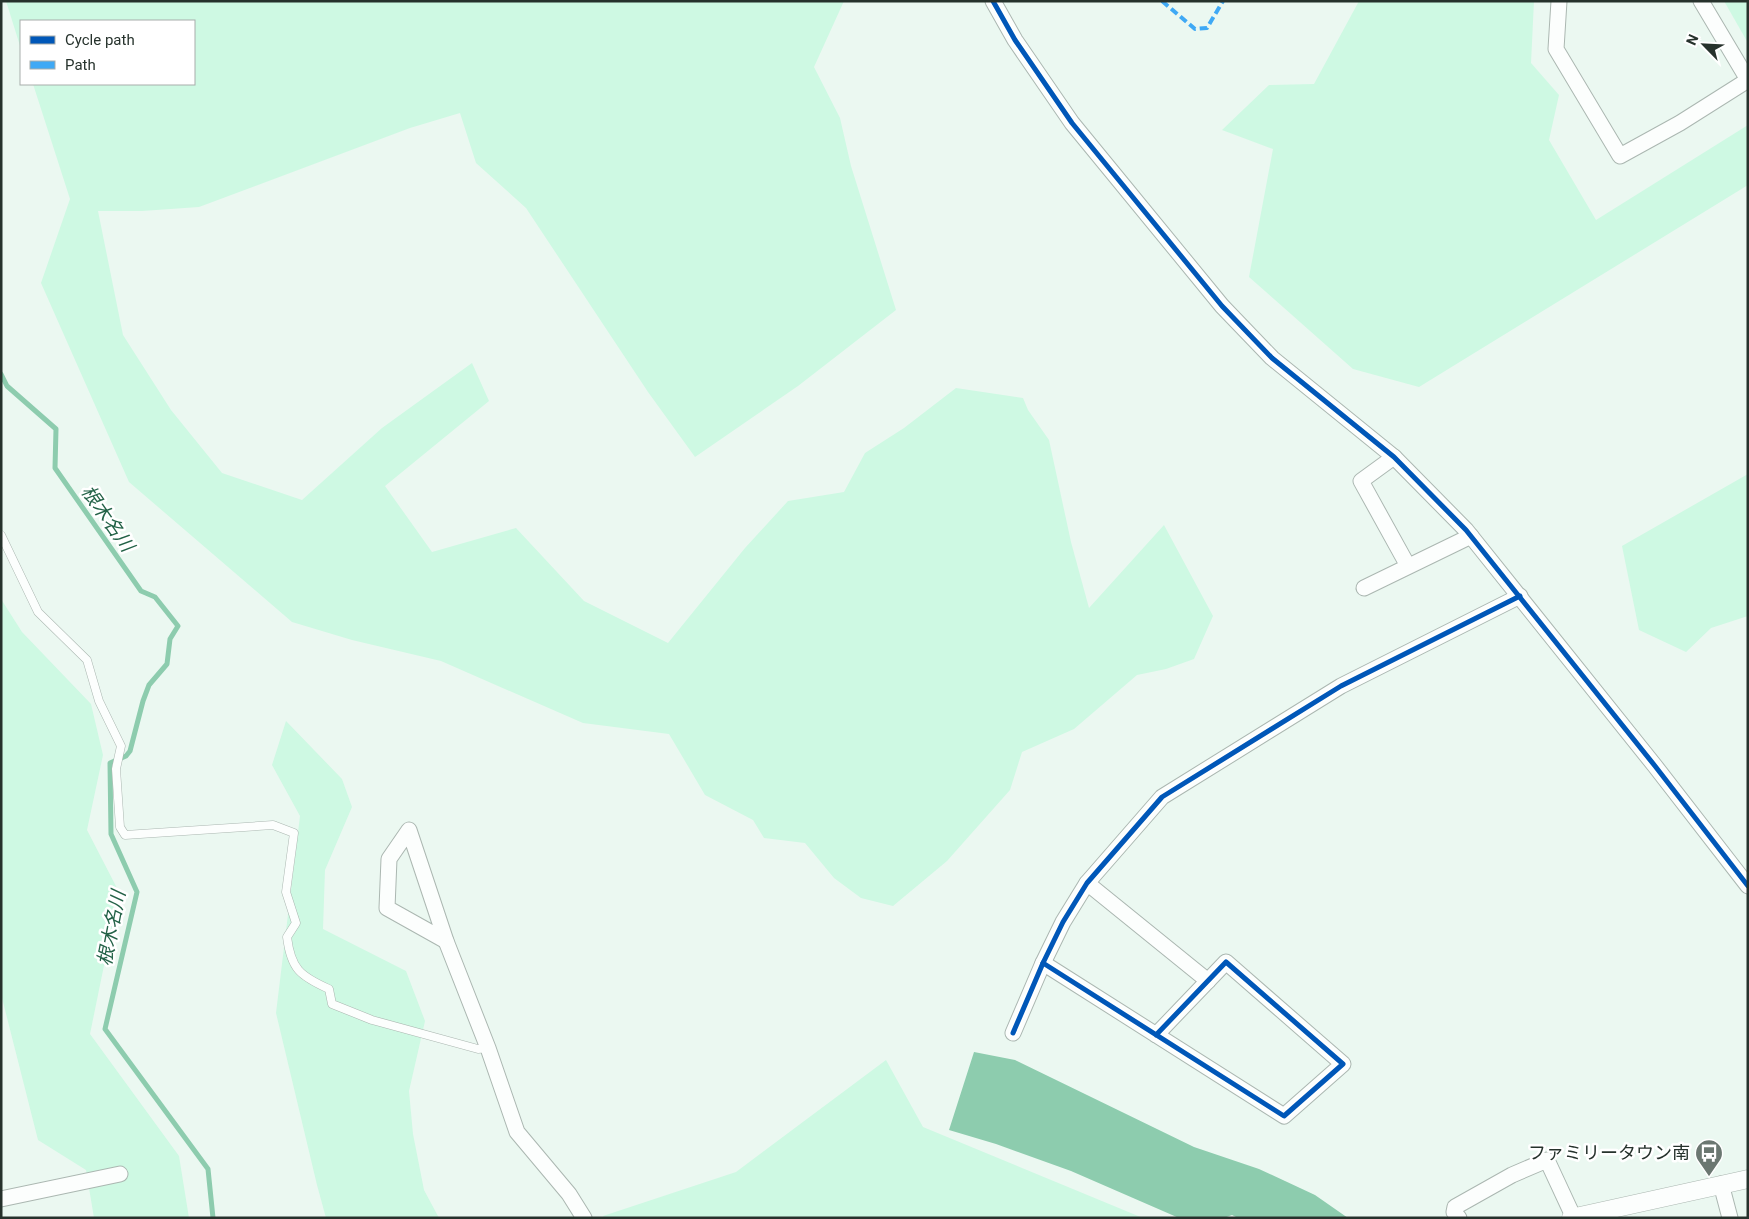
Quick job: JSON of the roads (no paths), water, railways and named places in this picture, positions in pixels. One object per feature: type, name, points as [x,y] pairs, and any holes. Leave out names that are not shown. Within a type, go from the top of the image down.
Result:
[{"type":"street","points":[[993,1],[1016,40],[1072,123],[1222,306],[1272,358],[1394,457],[1471,536],[1655,766],[1748,886]]},
{"type":"street","points":[[1559,1],[1556,49],[1620,156],[1748,80],[1701,1]]},
{"type":"street","points":[[1394,457],[1361,481],[1408,566]]},
{"type":"street","points":[[1364,588],[1471,536]]},
{"type":"street","points":[[1014,1033],[1043,963],[1063,922],[1087,882],[1162,797],[1341,686],[1520,596]]},
{"type":"street","points":[[446,941],[387,908],[389,859],[409,830],[446,941],[488,1048],[516,1132],[569,1194],[584,1218]]},
{"type":"street","points":[[1087,882],[1208,980]]},
{"type":"street","points":[[1043,963],[1156,1035],[1284,1116],[1343,1064],[1226,962],[1156,1035]]},
{"type":"street","points":[[1458,1218],[1454,1212],[1456,1207],[1512,1175],[1547,1160],[1572,1217],[1618,1212],[1721,1184],[1748,1179]]},
{"type":"street","points":[[1,1199],[120,1174]]},
{"type":"street","points":[[1721,1184],[1730,1218]]},
{"type":"lane","points":[[1,535],[38,612],[87,660],[99,701],[121,746],[116,770],[120,827],[125,835],[273,825],[294,833],[286,892],[296,923],[287,937],[290,956],[297,969],[310,981],[329,989],[332,1004],[372,1020],[478,1049],[488,1048]]},
{"type":"waterway","name":"根木名川","points":[[1,374],[7,386],[56,429],[55,468],[141,591],[155,597],[178,626],[170,639],[167,664],[149,685],[130,751],[126,756],[110,763],[111,834],[137,892],[105,1029],[208,1169],[213,1218]]},
{"type":"place","name":"ファミリータウン南","points":[[1709,1177]]}]
